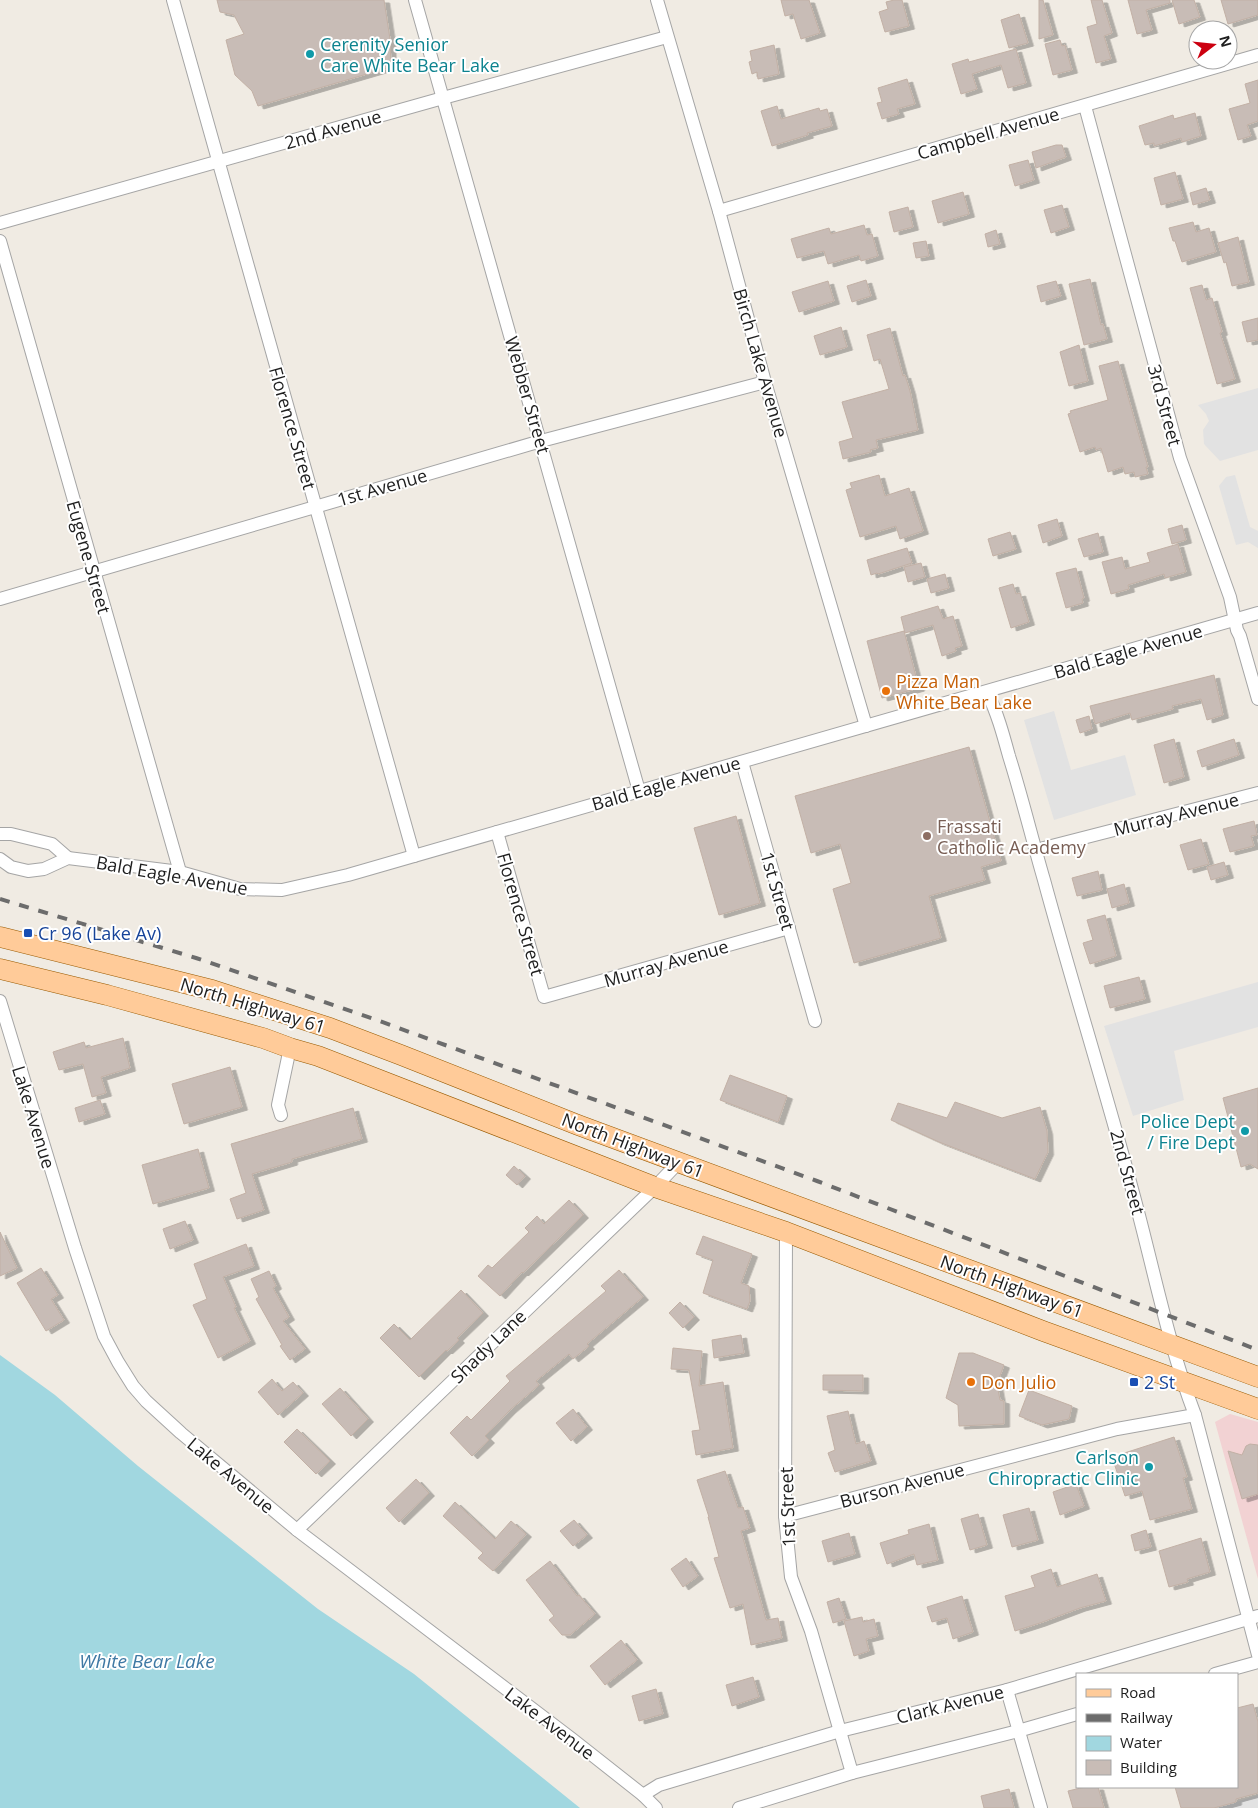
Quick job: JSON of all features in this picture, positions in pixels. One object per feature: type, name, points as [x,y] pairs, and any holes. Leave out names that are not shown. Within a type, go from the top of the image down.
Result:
[{"type":"main road","name":"North Highway 61","points":[[0,937],[212,990],[392,1051],[578,1125],[1258,1377]]},
{"type":"main road","name":"North Highway 61","points":[[0,969],[107,995],[263,1038],[318,1056],[655,1187],[786,1232],[1183,1383],[1258,1409]]},
{"type":"street","name":"Florence Street","points":[[173,0],[414,856]]},
{"type":"street","name":"Webber Street","points":[[415,0],[639,791]]},
{"type":"street","name":"Birch Lake Avenue","points":[[657,0],[765,382],[866,726]]},
{"type":"street","name":"2nd Avenue","points":[[0,223],[667,36]]},
{"type":"street","name":"Campbell Avenue","points":[[718,211],[1258,55]]},
{"type":"street","name":"3rd Street","points":[[1085,106],[1180,458],[1230,597],[1234,620],[1258,699]]},
{"type":"street","name":"Eugene Street","points":[[0,241],[180,872]]},
{"type":"street","name":"1st Avenue","points":[[0,599],[93,570],[541,441],[765,382]]},
{"type":"street","name":"Bald Eagle Avenue","points":[[0,859],[11,867],[28,871],[44,868],[68,858],[180,872],[240,890],[282,890],[348,876],[1258,613]]},
{"type":"street","name":"2nd Street","points":[[987,692],[994,707],[1107,1096],[1152,1261],[1171,1345],[1195,1414],[1253,1618],[1258,1655]]},
{"type":"street","name":"1st Street","points":[[742,762],[815,1021]]},
{"type":"street","name":"Murray Avenue","points":[[1036,850],[1258,794]]},
{"type":"street","name":"Florence Street","points":[[497,832],[544,997]]},
{"type":"street","points":[[0,834],[11,834],[52,844],[68,858]]},
{"type":"street","name":"Murray Avenue","points":[[544,997],[788,928]]},
{"type":"street","name":"Lake Avenue","points":[[0,1001],[75,1248],[104,1336],[133,1386],[176,1428],[297,1530],[572,1739],[656,1808]]},
{"type":"street","points":[[281,1115],[278,1105],[290,1048]]},
{"type":"street","name":"Shady Lane","points":[[297,1530],[679,1162]]},
{"type":"street","name":"1st Street","points":[[786,1232],[785,1516],[791,1577],[812,1631],[852,1773]]},
{"type":"street","name":"Burson Avenue","points":[[785,1516],[1117,1428],[1195,1414]]},
{"type":"street","name":"Clark Avenue","points":[[643,1796],[659,1785],[840,1731],[1007,1690],[1253,1618]]},
{"type":"street","points":[[1219,1673],[1258,1662]]},
{"type":"street","points":[[1007,1690],[1041,1808]]},
{"type":"street","points":[[739,1808],[852,1773],[1076,1714]]},
{"type":"shaded area","points":[[1258,388],[1258,450],[1220,461],[1204,444],[1203,430],[1209,421],[1198,405]]},
{"type":"shaded area","points":[[1235,475],[1250,527],[1258,531],[1258,548],[1248,542],[1236,545],[1219,486],[1226,477]]},
{"type":"shaded area","points":[[1054,711],[1071,770],[1125,755],[1136,795],[1054,820],[1024,720]]},
{"type":"shaded area","points":[[1258,982],[1258,1027],[1174,1051],[1184,1100],[1133,1116],[1104,1026]]},
{"type":"shaded area","points":[[1230,1414],[1258,1422],[1258,1579],[1215,1422]]},
{"type":"shaded area","points":[[1258,1795],[1258,1808],[1214,1808],[1236,1802]]},
{"type":"water","name":"White Bear Lake","points":[[0,1355],[55,1395],[138,1466],[318,1609],[414,1674],[580,1808],[0,1808]]},
{"type":"building","name":"Cerenity Senior Care White Bear Lake","points":[[217,0],[384,0],[390,39],[391,67],[258,106],[252,91],[235,75],[226,40],[244,34],[234,15],[220,12]]},
{"type":"building","points":[[781,0],[809,0],[820,33],[801,39],[793,14],[785,16]]},
{"type":"building","points":[[902,0],[909,26],[885,32],[879,12],[888,9],[886,2]]},
{"type":"building","points":[[1039,0],[1043,0],[1053,35],[1039,39]]},
{"type":"building","points":[[1091,0],[1102,0],[1112,33],[1104,36],[1111,59],[1096,63],[1087,27],[1097,24]]},
{"type":"building","points":[[1128,0],[1170,0],[1170,3],[1146,10],[1152,30],[1137,34]]},
{"type":"building","points":[[1172,0],[1194,0],[1200,17],[1179,24]]},
{"type":"building","points":[[1221,0],[1258,0],[1258,15],[1238,21],[1227,20]]},
{"type":"building","points":[[1019,14],[1028,43],[1009,48],[1001,20]]},
{"type":"building","points":[[1060,40],[1062,46],[1065,45],[1072,70],[1053,75],[1045,44]]},
{"type":"building","points":[[774,45],[779,74],[758,79],[757,72],[752,74],[749,62],[752,61],[750,51]]},
{"type":"building","points":[[1016,49],[1026,83],[1008,88],[1001,65],[972,74],[977,89],[961,94],[952,64],[968,59],[969,62]]},
{"type":"building","points":[[907,79],[915,104],[897,109],[899,114],[882,119],[877,103],[882,102],[878,88]]},
{"type":"building","points":[[1258,80],[1258,121],[1247,125],[1251,136],[1238,140],[1229,109],[1250,103],[1245,84]]},
{"type":"building","points":[[777,106],[781,119],[819,108],[820,111],[827,109],[832,126],[772,146],[761,111]]},
{"type":"building","points":[[1195,113],[1201,136],[1182,142],[1181,138],[1154,146],[1154,143],[1145,145],[1139,126],[1173,115],[1174,119]]},
{"type":"building","points":[[1062,145],[1066,157],[1036,168],[1032,152]]},
{"type":"building","points":[[1028,160],[1034,180],[1015,186],[1009,165]]},
{"type":"building","points":[[1175,172],[1183,199],[1161,205],[1154,178]]},
{"type":"building","points":[[1206,188],[1210,200],[1193,205],[1190,193]]},
{"type":"building","points":[[963,192],[969,214],[938,223],[932,201]]},
{"type":"building","points":[[1062,205],[1069,227],[1051,233],[1044,210]]},
{"type":"building","points":[[908,207],[913,227],[894,232],[889,212]]},
{"type":"building","points":[[1193,222],[1196,232],[1209,228],[1216,252],[1182,262],[1169,228]]},
{"type":"building","points":[[864,225],[867,235],[872,234],[878,256],[861,261],[859,255],[828,264],[824,251],[797,258],[791,239],[829,228],[831,234]]},
{"type":"building","points":[[996,230],[1000,244],[988,247],[985,234]]},
{"type":"building","points":[[1238,237],[1249,282],[1232,286],[1226,262],[1224,263],[1218,243]]},
{"type":"building","points":[[926,241],[929,256],[916,258],[913,243]]},
{"type":"building","points":[[1090,279],[1101,325],[1103,324],[1107,339],[1084,345],[1069,284]]},
{"type":"building","points":[[866,280],[871,296],[852,302],[847,286]]},
{"type":"building","points":[[828,281],[834,301],[799,312],[792,292]]},
{"type":"building","points":[[1056,281],[1061,296],[1041,302],[1037,286]]},
{"type":"building","points":[[1202,285],[1206,300],[1212,298],[1222,332],[1220,333],[1235,379],[1217,384],[1190,288]]},
{"type":"building","points":[[1258,318],[1258,340],[1247,342],[1242,322]]},
{"type":"building","points":[[841,327],[847,347],[820,355],[814,336]]},
{"type":"building","points":[[890,328],[903,376],[905,375],[910,391],[918,430],[876,440],[878,448],[870,450],[871,452],[843,459],[839,442],[853,438],[842,402],[889,389],[880,359],[874,361],[867,335]]},
{"type":"building","points":[[1079,345],[1088,381],[1069,386],[1060,352]]},
{"type":"building","points":[[1118,361],[1148,467],[1146,467],[1148,474],[1135,477],[1134,472],[1125,474],[1123,467],[1108,472],[1101,448],[1096,450],[1095,447],[1080,452],[1068,414],[1071,413],[1070,411],[1108,400],[1099,366]]},
{"type":"building","points":[[879,475],[885,496],[909,488],[923,531],[900,539],[896,526],[860,537],[846,490],[852,488],[850,483]]},
{"type":"building","points":[[1057,519],[1062,536],[1043,543],[1038,525]]},
{"type":"building","points":[[1182,525],[1186,540],[1172,544],[1168,529]]},
{"type":"building","points":[[1010,532],[1016,549],[993,556],[988,539]]},
{"type":"building","points":[[1098,533],[1103,552],[1084,557],[1078,539]]},
{"type":"building","points":[[1178,544],[1186,572],[1165,578],[1164,574],[1128,585],[1129,589],[1111,594],[1102,562],[1122,557],[1125,569],[1150,562],[1147,553]]},
{"type":"building","points":[[907,548],[912,563],[871,575],[867,560]]},
{"type":"building","points":[[921,563],[925,577],[908,582],[904,567]]},
{"type":"building","points":[[1076,568],[1084,598],[1082,599],[1083,603],[1066,608],[1056,573]]},
{"type":"building","points":[[945,574],[949,588],[931,593],[927,579]]},
{"type":"building","points":[[1013,584],[1016,594],[1020,593],[1029,622],[1011,628],[999,588]]},
{"type":"building","points":[[938,606],[943,619],[953,616],[962,646],[955,648],[956,651],[942,656],[933,625],[905,633],[901,617]]},
{"type":"building","points":[[904,631],[919,688],[882,698],[867,641]]},
{"type":"building","points":[[1214,675],[1223,715],[1207,720],[1201,699],[1172,706],[1173,709],[1132,720],[1130,713],[1095,724],[1090,706]]},
{"type":"building","points":[[1089,716],[1092,729],[1080,733],[1076,720]]},
{"type":"building","points":[[1174,739],[1184,777],[1164,783],[1154,745]]},
{"type":"building","points":[[1234,739],[1239,755],[1202,767],[1197,751]]},
{"type":"building","points":[[969,747],[1001,861],[981,867],[985,880],[929,896],[941,938],[854,963],[833,889],[851,883],[840,844],[811,853],[795,796]]},
{"type":"building","points":[[736,816],[760,903],[719,915],[694,828]]},
{"type":"building","points":[[1254,821],[1257,835],[1251,836],[1254,846],[1230,852],[1223,829]]},
{"type":"building","points":[[1201,839],[1209,864],[1188,870],[1180,845]]},
{"type":"building","points":[[1224,862],[1228,875],[1211,880],[1207,867]]},
{"type":"building","points":[[1098,871],[1102,890],[1077,896],[1072,878]]},
{"type":"building","points":[[1124,884],[1129,903],[1112,908],[1107,889]]},
{"type":"building","points":[[1105,915],[1116,956],[1090,964],[1083,943],[1093,940],[1087,920]]},
{"type":"building","points":[[1139,977],[1145,999],[1110,1008],[1104,986]]},
{"type":"building","points":[[123,1038],[130,1068],[101,1077],[106,1093],[92,1097],[83,1064],[59,1070],[53,1052],[84,1042],[86,1048]]},
{"type":"building","points":[[230,1067],[242,1107],[184,1124],[172,1084]]},
{"type":"building","points":[[730,1075],[787,1096],[778,1122],[720,1100]]},
{"type":"building","name":"Police Dept / Fire Dept","points":[[1258,1088],[1258,1169],[1250,1164],[1241,1167],[1223,1098]]},
{"type":"building","points":[[100,1100],[105,1114],[79,1122],[75,1108]]},
{"type":"building","points":[[955,1102],[1002,1118],[1040,1107],[1047,1131],[1048,1152],[1035,1179],[939,1142],[891,1120],[898,1103],[947,1118]]},
{"type":"building","points":[[353,1108],[362,1139],[292,1159],[292,1162],[252,1174],[264,1210],[237,1219],[230,1199],[246,1193],[231,1144]]},
{"type":"building","points":[[198,1149],[209,1188],[153,1204],[142,1165]]},
{"type":"building","points":[[514,1166],[525,1176],[517,1185],[506,1175]]},
{"type":"building","points":[[569,1200],[583,1215],[522,1272],[500,1296],[478,1276],[488,1265],[492,1268],[529,1232],[525,1228],[537,1216],[544,1224]]},
{"type":"building","points":[[185,1221],[193,1240],[170,1249],[163,1229]]},
{"type":"building","points":[[0,1232],[17,1268],[0,1276]]},
{"type":"building","points":[[703,1236],[752,1254],[741,1283],[749,1286],[750,1301],[747,1309],[703,1293],[713,1260],[696,1254]]},
{"type":"building","points":[[246,1244],[254,1266],[223,1277],[236,1307],[234,1308],[250,1341],[218,1358],[193,1305],[207,1299],[194,1264]]},
{"type":"building","points":[[41,1268],[58,1295],[51,1299],[64,1320],[46,1331],[17,1283]]},
{"type":"building","points":[[619,1270],[643,1297],[587,1344],[589,1346],[573,1359],[569,1354],[536,1381],[539,1385],[510,1410],[485,1436],[489,1440],[472,1456],[450,1433],[467,1416],[471,1420],[510,1381],[506,1376],[606,1291],[601,1286]]},
{"type":"building","points":[[269,1271],[276,1286],[273,1288],[289,1317],[283,1321],[305,1349],[290,1360],[280,1346],[282,1345],[256,1299],[259,1297],[251,1279]]},
{"type":"building","points":[[461,1290],[483,1313],[457,1338],[459,1340],[419,1377],[380,1338],[394,1324],[410,1340]]},
{"type":"building","points":[[680,1302],[694,1317],[683,1328],[669,1313]]},
{"type":"building","points":[[741,1335],[744,1353],[714,1358],[712,1340]]},
{"type":"building","points":[[673,1348],[702,1351],[699,1386],[723,1382],[733,1448],[696,1455],[692,1431],[700,1430],[689,1370],[671,1369]]},
{"type":"building","points":[[959,1353],[973,1353],[1004,1365],[997,1384],[1000,1400],[1004,1401],[1004,1424],[959,1426],[958,1405],[946,1398]]},
{"type":"building","points":[[823,1375],[863,1375],[863,1391],[823,1390]]},
{"type":"building","points":[[272,1379],[282,1391],[293,1382],[303,1393],[278,1415],[258,1392]]},
{"type":"building","points":[[340,1388],[368,1419],[351,1436],[322,1404]]},
{"type":"building","points":[[1029,1390],[1072,1406],[1069,1419],[1042,1425],[1019,1416]]},
{"type":"building","points":[[573,1409],[587,1427],[571,1441],[556,1423]]},
{"type":"building","points":[[848,1411],[856,1444],[864,1441],[871,1461],[835,1472],[828,1453],[835,1450],[827,1416]]},
{"type":"building","points":[[297,1429],[330,1461],[316,1474],[284,1442]]},
{"type":"building","name":"Carlson Chiropractic Clinic","points":[[1174,1437],[1187,1477],[1183,1478],[1192,1509],[1150,1520],[1142,1491],[1125,1496],[1112,1457]]},
{"type":"building","points":[[1250,1444],[1258,1445],[1258,1494],[1242,1499],[1228,1451],[1242,1455],[1246,1446]]},
{"type":"building","points":[[725,1471],[738,1508],[743,1507],[750,1528],[741,1531],[766,1620],[778,1618],[782,1638],[751,1645],[743,1604],[730,1608],[714,1558],[719,1557],[697,1480]]},
{"type":"building","points":[[416,1479],[429,1493],[399,1522],[386,1508]]},
{"type":"building","points":[[1076,1484],[1084,1506],[1060,1515],[1053,1492]]},
{"type":"building","points":[[455,1502],[495,1539],[511,1521],[526,1534],[493,1571],[478,1558],[483,1553],[443,1516]]},
{"type":"building","points":[[1029,1508],[1038,1540],[1012,1547],[1003,1515]]},
{"type":"building","points":[[978,1514],[987,1545],[970,1550],[961,1519]]},
{"type":"building","points":[[574,1520],[587,1535],[573,1546],[560,1531]]},
{"type":"building","points":[[929,1524],[938,1560],[917,1565],[914,1554],[887,1564],[880,1543],[909,1534],[908,1530]]},
{"type":"building","points":[[1146,1530],[1151,1547],[1135,1551],[1131,1535]]},
{"type":"building","points":[[849,1533],[855,1554],[828,1562],[822,1541]]},
{"type":"building","points":[[1201,1538],[1210,1572],[1187,1579],[1188,1582],[1169,1587],[1159,1551]]},
{"type":"building","points":[[686,1558],[698,1576],[683,1587],[671,1569]]},
{"type":"building","points":[[550,1561],[577,1596],[579,1595],[595,1614],[570,1635],[562,1635],[549,1620],[554,1616],[526,1580]]},
{"type":"building","points":[[1051,1569],[1057,1587],[1097,1574],[1106,1601],[1015,1631],[1005,1596],[1035,1587],[1031,1576]]},
{"type":"building","points":[[962,1596],[973,1632],[953,1639],[947,1618],[932,1622],[927,1607]]},
{"type":"building","points":[[839,1598],[846,1619],[833,1623],[827,1602]]},
{"type":"building","points":[[862,1617],[863,1622],[874,1619],[878,1636],[866,1639],[869,1651],[854,1656],[844,1621]]},
{"type":"building","points":[[621,1640],[637,1660],[605,1685],[590,1666]]},
{"type":"building","points":[[753,1677],[759,1697],[732,1706],[726,1685]]},
{"type":"building","points":[[656,1689],[663,1714],[639,1721],[632,1696]]},
{"type":"building","points":[[1253,1704],[1258,1722],[1258,1793],[1214,1808],[1181,1808],[1175,1788],[1238,1788],[1238,1708]]},
{"type":"building","points":[[1081,1788],[1098,1788],[1104,1808],[1073,1808],[1068,1791]]},
{"type":"building","points":[[1009,1789],[1014,1808],[984,1808],[981,1796]]},
{"type":"railway","points":[[0,899],[196,958],[374,1019],[817,1181],[1258,1350]]},
{"type":"place","name":"Cerenity Senior Care White Bear Lake","points":[[310,54]]},
{"type":"place","name":"Pizza Man White Bear Lake","points":[[886,691]]},
{"type":"place","name":"Frassati Catholic Academy","points":[[927,836]]},
{"type":"place","name":"Cr 96 (Lake Av)","points":[[28,933]]},
{"type":"place","name":"Police Dept / Fire Dept","points":[[1245,1131]]},
{"type":"place","name":"Don Julio","points":[[971,1382]]},
{"type":"place","name":"2 St","points":[[1134,1382]]},
{"type":"place","name":"Carlson Chiropractic Clinic","points":[[1149,1467]]}]
